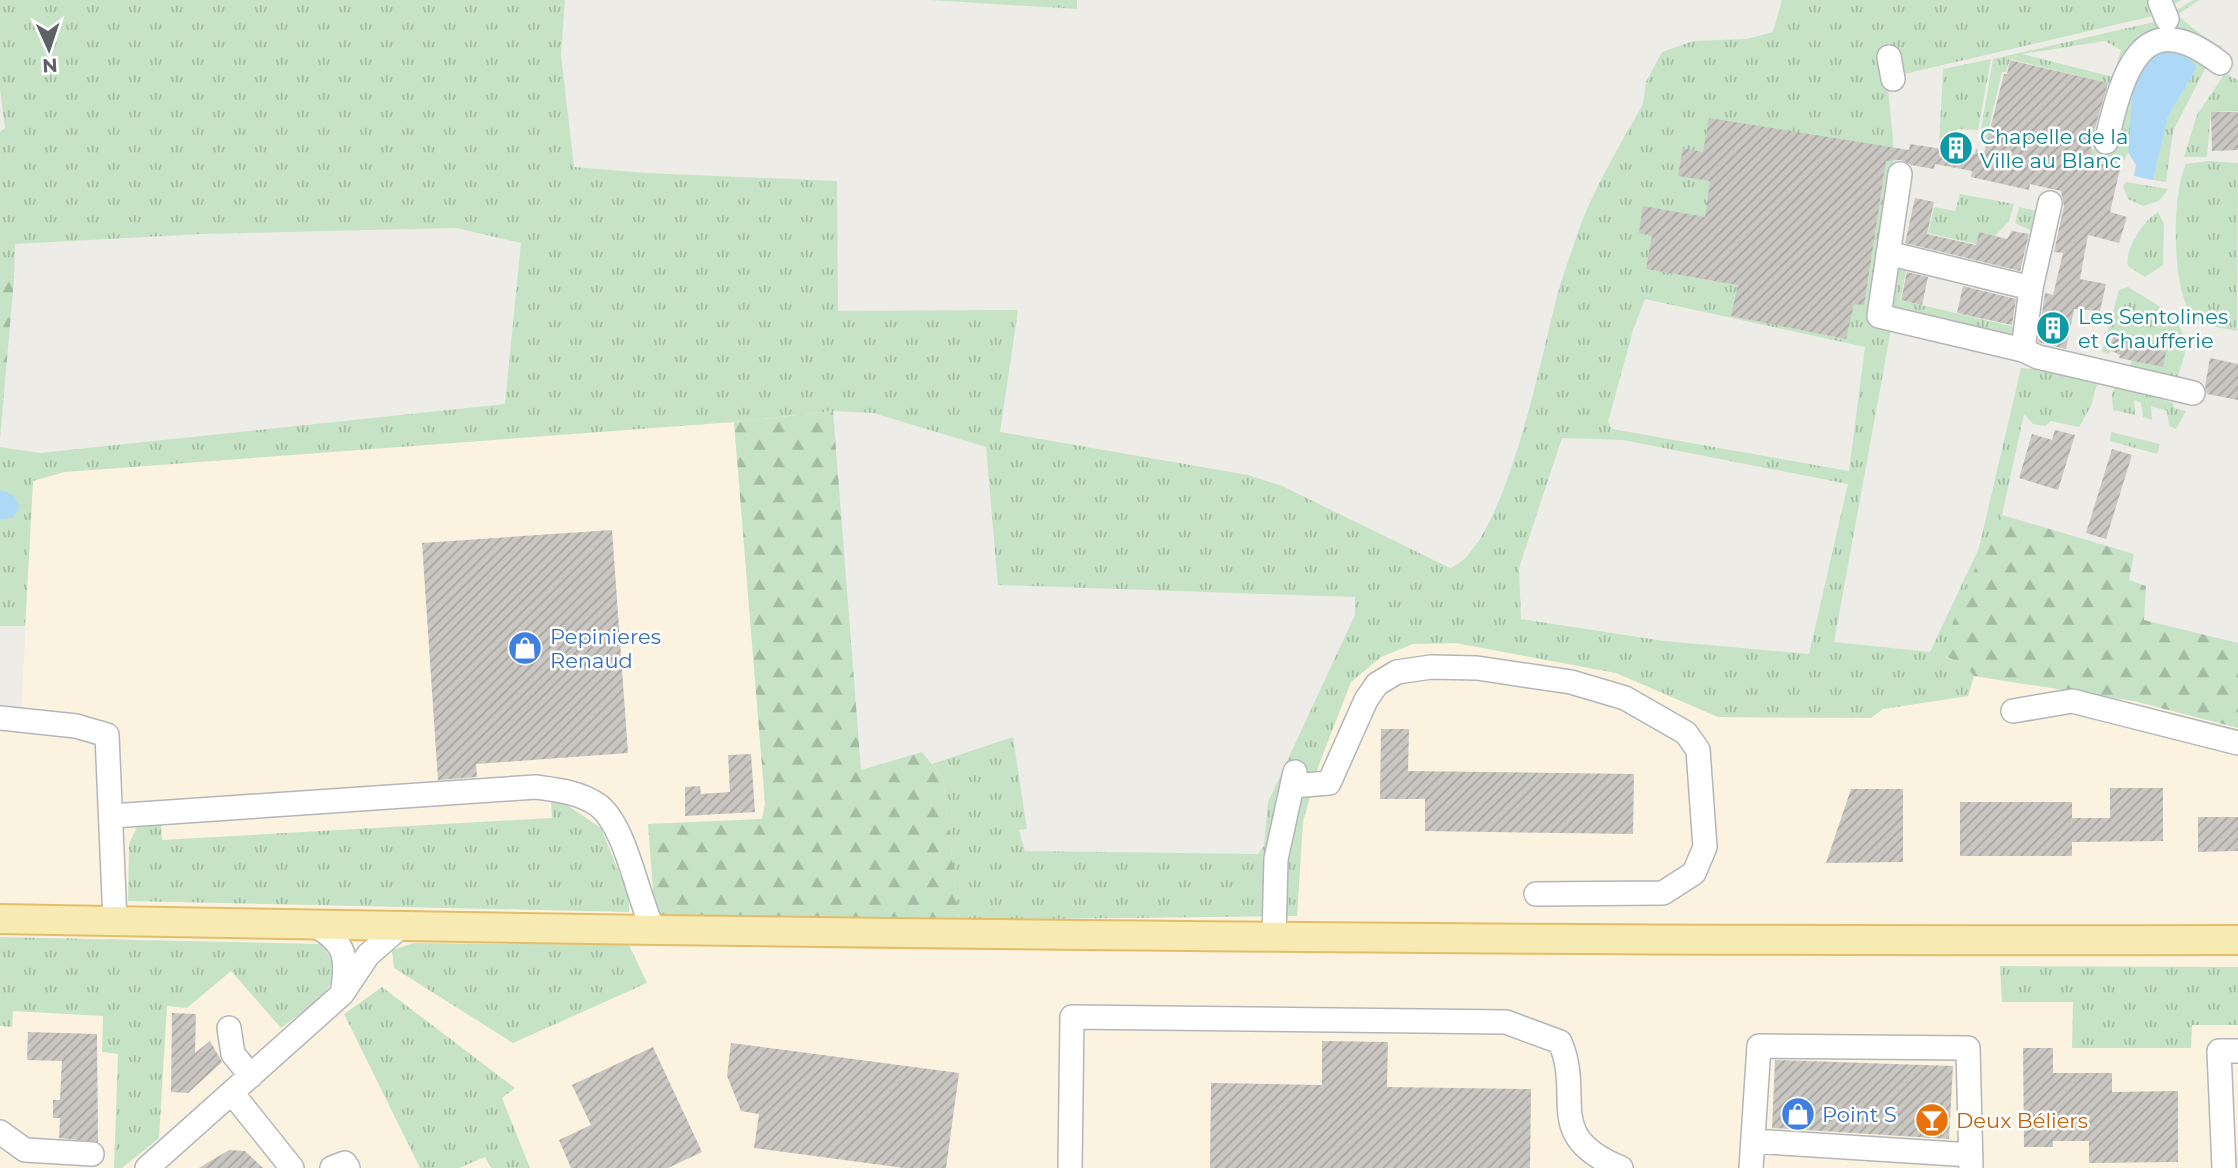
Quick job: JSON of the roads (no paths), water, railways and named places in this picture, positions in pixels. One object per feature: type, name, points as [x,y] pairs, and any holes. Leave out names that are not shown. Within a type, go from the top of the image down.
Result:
[{"type":"main road","points":[[0,919],[400,927],[1725,942],[2238,940]]},
{"type":"street","points":[[2106,142],[2126,67],[2143,44],[2168,33],[2181,34],[2204,48],[2220,63]]},
{"type":"street","points":[[1900,174],[1879,316],[2023,350],[2038,358],[2193,393]]},
{"type":"street","points":[[2023,350],[2031,288],[2050,203]]},
{"type":"street","points":[[1888,253],[2031,288]]},
{"type":"street","points":[[1274,937],[1276,859],[1293,779],[1329,783],[1366,700],[1377,684],[1397,672],[1431,667],[1477,668],[1571,682],[1625,698],[1686,733],[1698,750],[1705,847],[1694,873],[1663,893],[1536,894]]},
{"type":"street","points":[[2013,711],[2073,701],[2238,743]]},
{"type":"street","points":[[0,718],[76,726],[107,735],[115,921]]},
{"type":"street","points":[[112,816],[535,787],[572,793],[598,806],[614,825],[653,929]]},
{"type":"street","points":[[314,925],[336,939],[342,950],[345,962],[342,994]]},
{"type":"street","points":[[147,1168],[342,994],[368,955],[400,927]]},
{"type":"street","points":[[1070,1168],[1072,1017],[1506,1022],[1560,1042],[1567,1060],[1567,1108],[1571,1128],[1584,1146],[1621,1168]]},
{"type":"street","points":[[229,1028],[233,1054],[251,1076]]},
{"type":"street","points":[[1751,1168],[1759,1046],[1968,1048],[1971,1161],[1753,1141]]},
{"type":"street","points":[[2224,1168],[2219,1051],[2238,1051]]},
{"type":"street","points":[[232,1093],[292,1168]]},
{"type":"street","points":[[0,1132],[25,1150],[92,1154]]},
{"type":"street","points":[[332,1168],[345,1163],[348,1168]]},
{"type":"water","points":[[2159,51],[2178,51],[2195,64],[2196,69],[2168,117],[2153,180],[2134,176],[2136,165],[2128,152],[2133,88],[2151,55]]},
{"type":"water","points":[[0,490],[13,495],[20,506],[13,518],[0,519]]},
{"type":"place","name":"Chapelle de la Ville au Blanc","points":[[1956,148]]},
{"type":"place","name":"Les Sentolines et Chaufferie","points":[[2053,328]]},
{"type":"place","name":"Pepinieres Renaud","points":[[525,648]]},
{"type":"place","name":"Point S","points":[[1798,1114]]},
{"type":"place","name":"Deux Béliers","points":[[1932,1120]]}]
